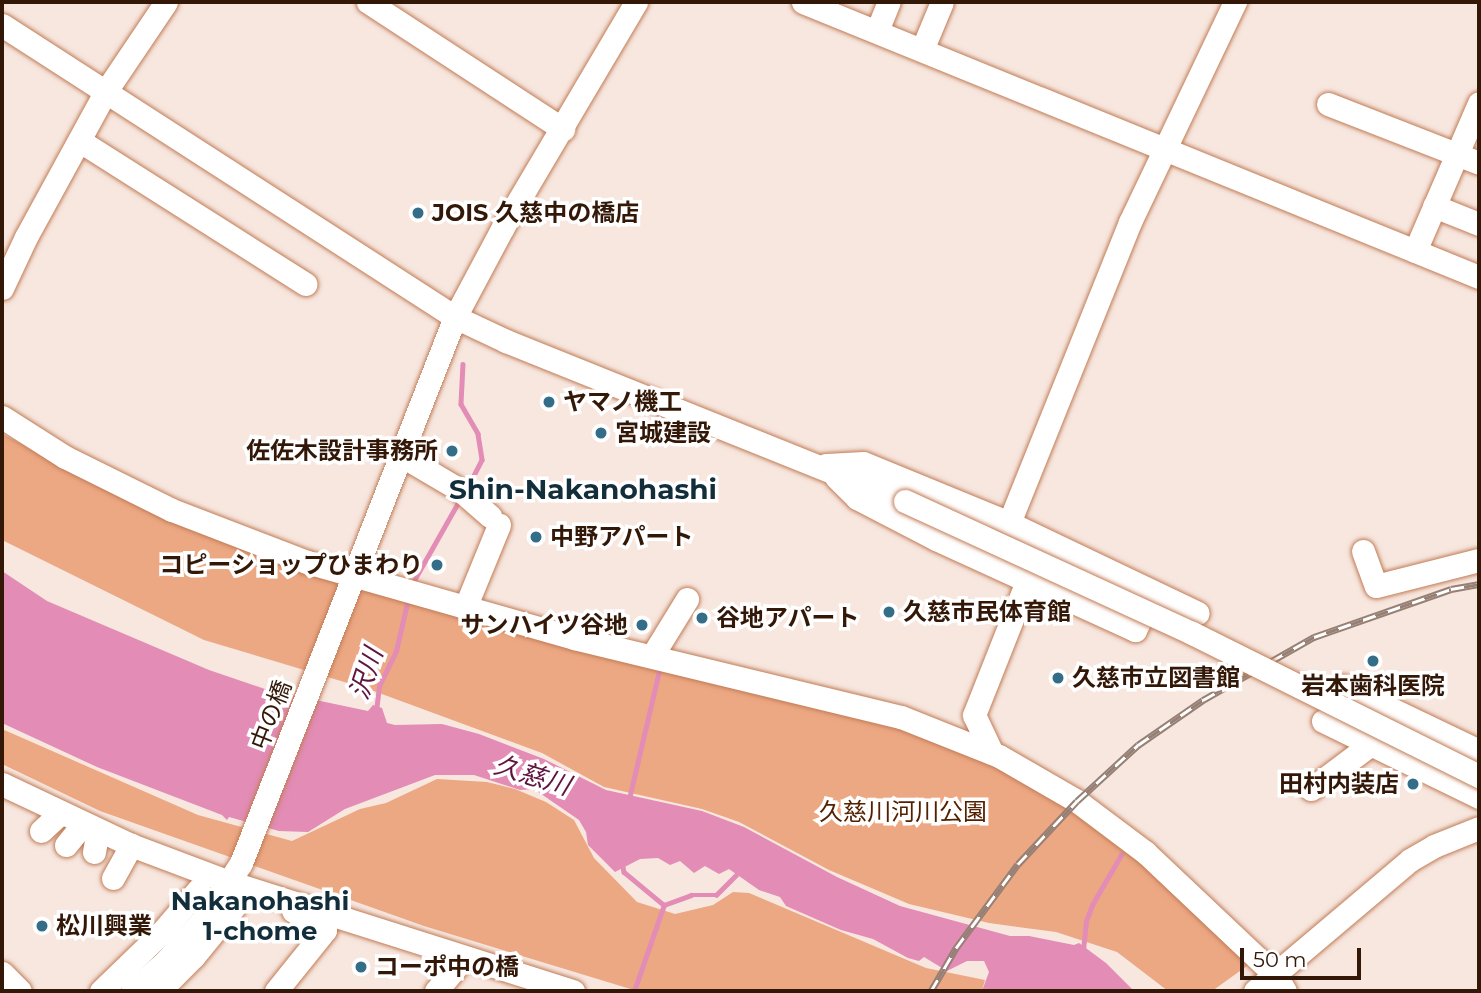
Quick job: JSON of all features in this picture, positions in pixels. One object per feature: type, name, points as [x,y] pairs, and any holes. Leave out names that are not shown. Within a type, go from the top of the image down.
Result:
[{"type":"street","points":[[2,288],[26,237],[106,91],[166,2]]},
{"type":"street","points":[[368,2],[563,129]]},
{"type":"street","name":"中の橋","points":[[132,991],[181,943],[235,872],[455,317],[635,2]]},
{"type":"street","points":[[803,2],[1479,277]]},
{"type":"street","points":[[877,31],[889,2]]},
{"type":"street","points":[[922,50],[942,2]]},
{"type":"street","points":[[1009,523],[1162,149],[1235,2]]},
{"type":"street","points":[[2,26],[455,317],[506,341],[823,465],[905,501],[1279,675],[1479,776]]},
{"type":"street","points":[[1415,251],[1479,103]]},
{"type":"street","points":[[1328,104],[1479,163]]},
{"type":"street","points":[[80,141],[305,284]]},
{"type":"street","points":[[1434,206],[1479,224]]},
{"type":"street","points":[[2,417],[65,457],[172,510],[351,580],[901,717],[992,753],[1057,788],[1117,829],[1268,987],[1410,860],[1434,846],[1479,828]]},
{"type":"street","points":[[399,454],[465,494],[495,521],[466,608]]},
{"type":"street","points":[[823,465],[863,463],[1009,523],[1198,613]]},
{"type":"street","points":[[823,465],[857,498],[1135,630],[1153,593]]},
{"type":"street","points":[[1363,551],[1376,586],[1479,560]]},
{"type":"street","points":[[992,753],[974,715],[1027,581]]},
{"type":"street","points":[[652,656],[687,599]]},
{"type":"street","points":[[1343,686],[1479,751]]},
{"type":"street","points":[[1311,789],[1370,743],[1386,708]]},
{"type":"street","points":[[1324,721],[1479,797]]},
{"type":"street","points":[[2,784],[60,813],[92,836],[235,872],[254,890],[325,930],[276,991]]},
{"type":"street","points":[[41,831],[60,813]]},
{"type":"street","points":[[66,845],[92,836]]},
{"type":"street","points":[[113,878],[131,845]]},
{"type":"street","points":[[101,991],[161,933],[198,890]]},
{"type":"street","points":[[254,890],[516,982],[573,991]]},
{"type":"street","points":[[159,991],[194,956],[234,907]]},
{"type":"street","points":[[436,991],[455,968]]},
{"type":"street","points":[[2,973],[20,991]]},
{"type":"green space","name":"久慈川河川公園","points":[[2,434],[128,498],[266,553],[839,705],[1007,769],[1085,820],[1159,875],[1254,961],[1212,991],[1168,991],[1117,952],[1056,932],[989,923],[909,904],[829,870],[739,822],[702,809],[604,787],[542,753],[371,690],[204,640],[2,540]]},
{"type":"green space","points":[[2,729],[198,815],[292,841],[360,809],[386,803],[437,779],[487,782],[515,789],[546,802],[574,820],[594,858],[637,902],[675,914],[713,905],[733,892],[749,893],[926,968],[985,980],[982,991],[637,991],[424,926],[100,811],[2,764]]},
{"type":"water","name":"久慈川","points":[[2,571],[47,601],[209,670],[268,690],[368,711],[373,705],[382,708],[387,723],[395,725],[442,724],[479,734],[544,759],[606,790],[702,811],[744,827],[837,877],[900,906],[1010,936],[1029,936],[1074,945],[1079,943],[1106,963],[1134,991],[982,991],[989,972],[984,961],[967,961],[947,971],[924,957],[919,961],[908,958],[873,939],[841,930],[786,906],[780,897],[759,890],[729,869],[719,874],[705,866],[694,873],[680,861],[670,865],[658,858],[640,859],[615,872],[588,845],[586,832],[579,820],[534,789],[520,790],[474,775],[435,775],[345,809],[308,832],[279,831],[229,817],[227,820],[222,815],[97,767],[2,723]]},
{"type":"waterway","name":"沢川","points":[[463,364],[461,404],[478,434],[482,460],[468,488]]},
{"type":"waterway","name":"沢川","points":[[412,584],[459,501]]},
{"type":"waterway","name":"沢川","points":[[376,711],[379,686],[396,651],[408,599]]},
{"type":"waterway","points":[[629,799],[659,671]]},
{"type":"waterway","points":[[1083,950],[1086,921],[1092,905],[1121,855]]},
{"type":"waterway","points":[[622,862],[624,872],[664,905]]},
{"type":"waterway","points":[[634,991],[664,905],[691,895],[716,895],[739,872]]},
{"type":"railway","points":[[931,991],[956,948],[1018,864],[1077,801],[1138,745],[1203,700],[1314,637],[1451,589],[1479,584]]},
{"type":"place","name":"JOIS 久慈中の橋店","points":[[418,213]]},
{"type":"place","name":"ヤマノ機工","points":[[549,402]]},
{"type":"place","name":"宮城建設","points":[[601,433]]},
{"type":"place","name":"佐佐木設計事務所","points":[[452,451]]},
{"type":"place","name":"中野アパート","points":[[536,537]]},
{"type":"place","name":"コピーショップひまわり","points":[[437,565]]},
{"type":"place","name":"久慈市民体育館","points":[[889,612]]},
{"type":"place","name":"谷地アパート","points":[[702,618]]},
{"type":"place","name":"サンハイツ谷地","points":[[642,625]]},
{"type":"place","name":"岩本歯科医院","points":[[1373,661]]},
{"type":"place","name":"久慈市立図書館","points":[[1058,678]]},
{"type":"place","name":"田村内装店","points":[[1413,784]]},
{"type":"place","name":"松川興業","points":[[42,926]]},
{"type":"place","name":"コーポ中の橋","points":[[361,967]]},
{"type":"district","name":"Shin-Nakanohashi","points":[[583,489]]},
{"type":"district","name":"Nakanohashi 1-chome","points":[[260,917]]}]
